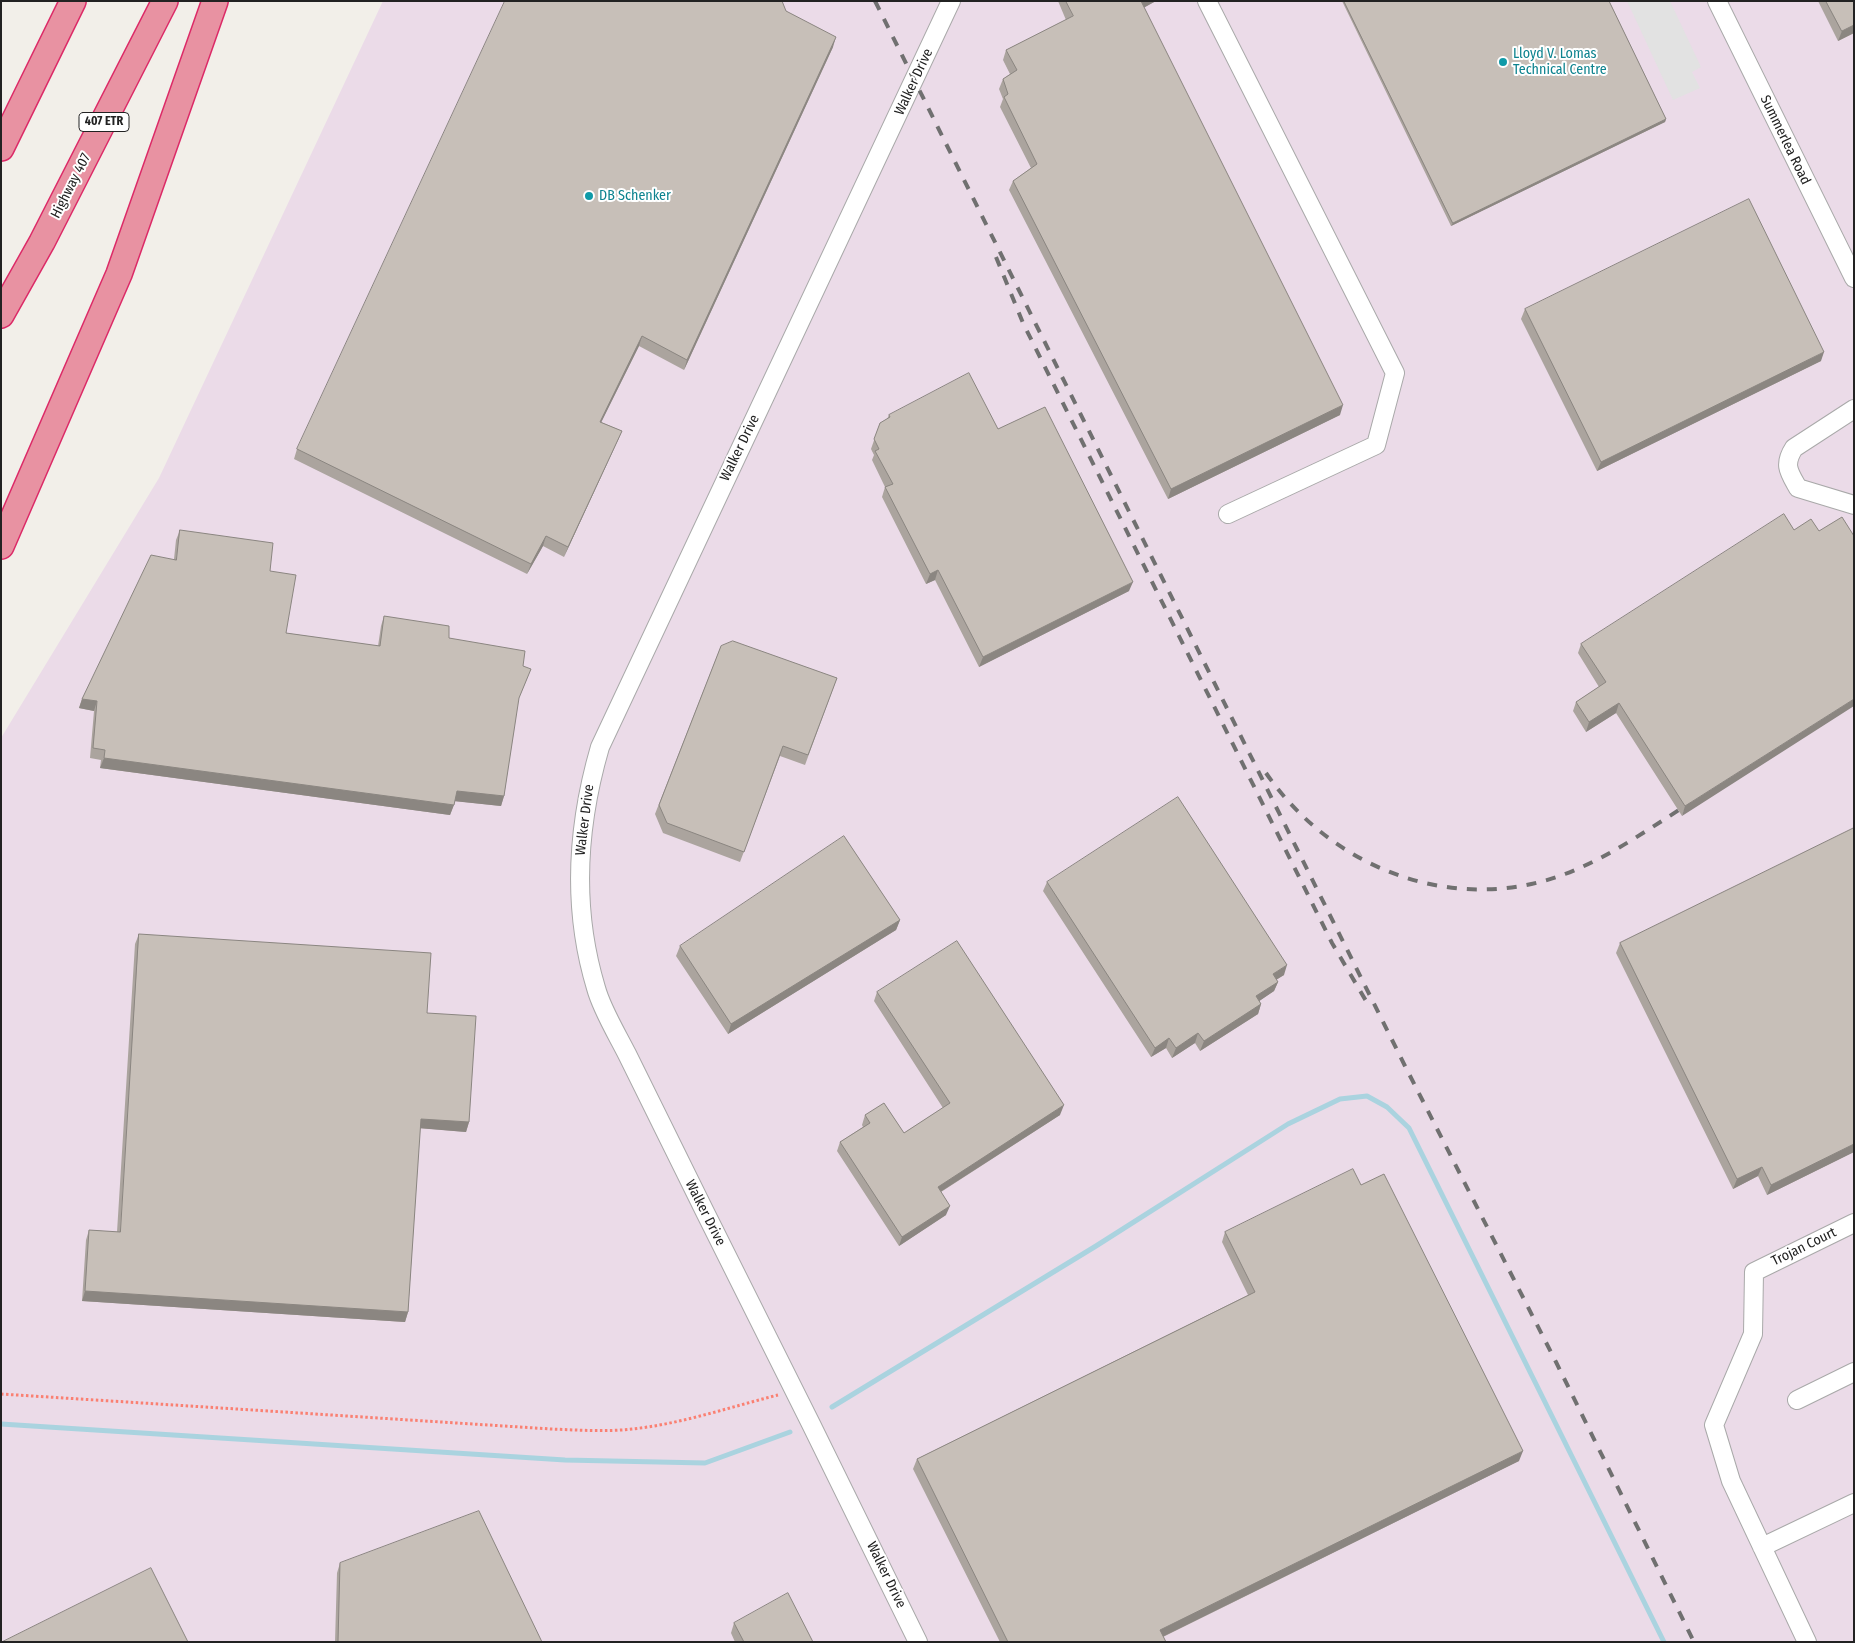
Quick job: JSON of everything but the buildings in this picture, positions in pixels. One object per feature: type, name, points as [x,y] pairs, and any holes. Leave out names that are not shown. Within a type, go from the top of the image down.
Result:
[{"type":"highway","points":[[1,148],[73,1]]},
{"type":"highway","name":"Highway 407","points":[[1,315],[47,234],[165,1]]},
{"type":"highway","points":[[1,546],[119,274],[215,1]]},
{"type":"street","name":"Walker Drive","points":[[918,1642],[796,1390],[663,1130],[596,990],[580,900],[580,866],[584,812],[590,782],[603,740],[951,1]]},
{"type":"street","points":[[1207,1],[1395,374],[1376,445],[1228,514]]},
{"type":"street","name":"Summerlea Road","points":[[1717,1],[1852,270]]},
{"type":"street","points":[[1854,409],[1794,448],[1788,456],[1787,470],[1798,488],[1854,505]]},
{"type":"street","name":"Trojan Court","points":[[1762,1547],[1731,1481],[1714,1425],[1753,1334],[1754,1272],[1854,1223]]},
{"type":"street","points":[[1797,1400],[1854,1372]]},
{"type":"street","points":[[1807,1642],[1762,1547],[1854,1503]]},
{"type":"path","points":[[1,1394],[551,1429],[599,1430],[631,1429],[666,1424],[796,1390]]},
{"type":"shaded area","points":[[383,1],[1854,1],[1854,1642],[1,1642],[1,738],[159,478]]},
{"type":"shaded area","points":[[1627,1],[1670,1],[1701,67],[1692,72],[1700,88],[1673,100]]},
{"type":"waterway","points":[[832,1407],[1096,1246],[1288,1124],[1340,1099],[1367,1096],[1387,1107],[1409,1128],[1664,1642]]},
{"type":"waterway","points":[[1,1424],[565,1460],[705,1463],[790,1432]]},
{"type":"railway","points":[[875,1],[1405,1066],[1556,1362],[1694,1642]]},
{"type":"railway","points":[[996,257],[1023,323],[1332,943],[1369,1006]]},
{"type":"railway","points":[[1266,773],[1293,807],[1325,835],[1360,858],[1399,875],[1439,886],[1481,889],[1523,886],[1565,874],[1614,851],[1690,803]]},
{"type":"place","name":"Lloyd V. Lomas Technical Centre","points":[[1503,62]]},
{"type":"place","name":"DB Schenker","points":[[589,196]]}]
